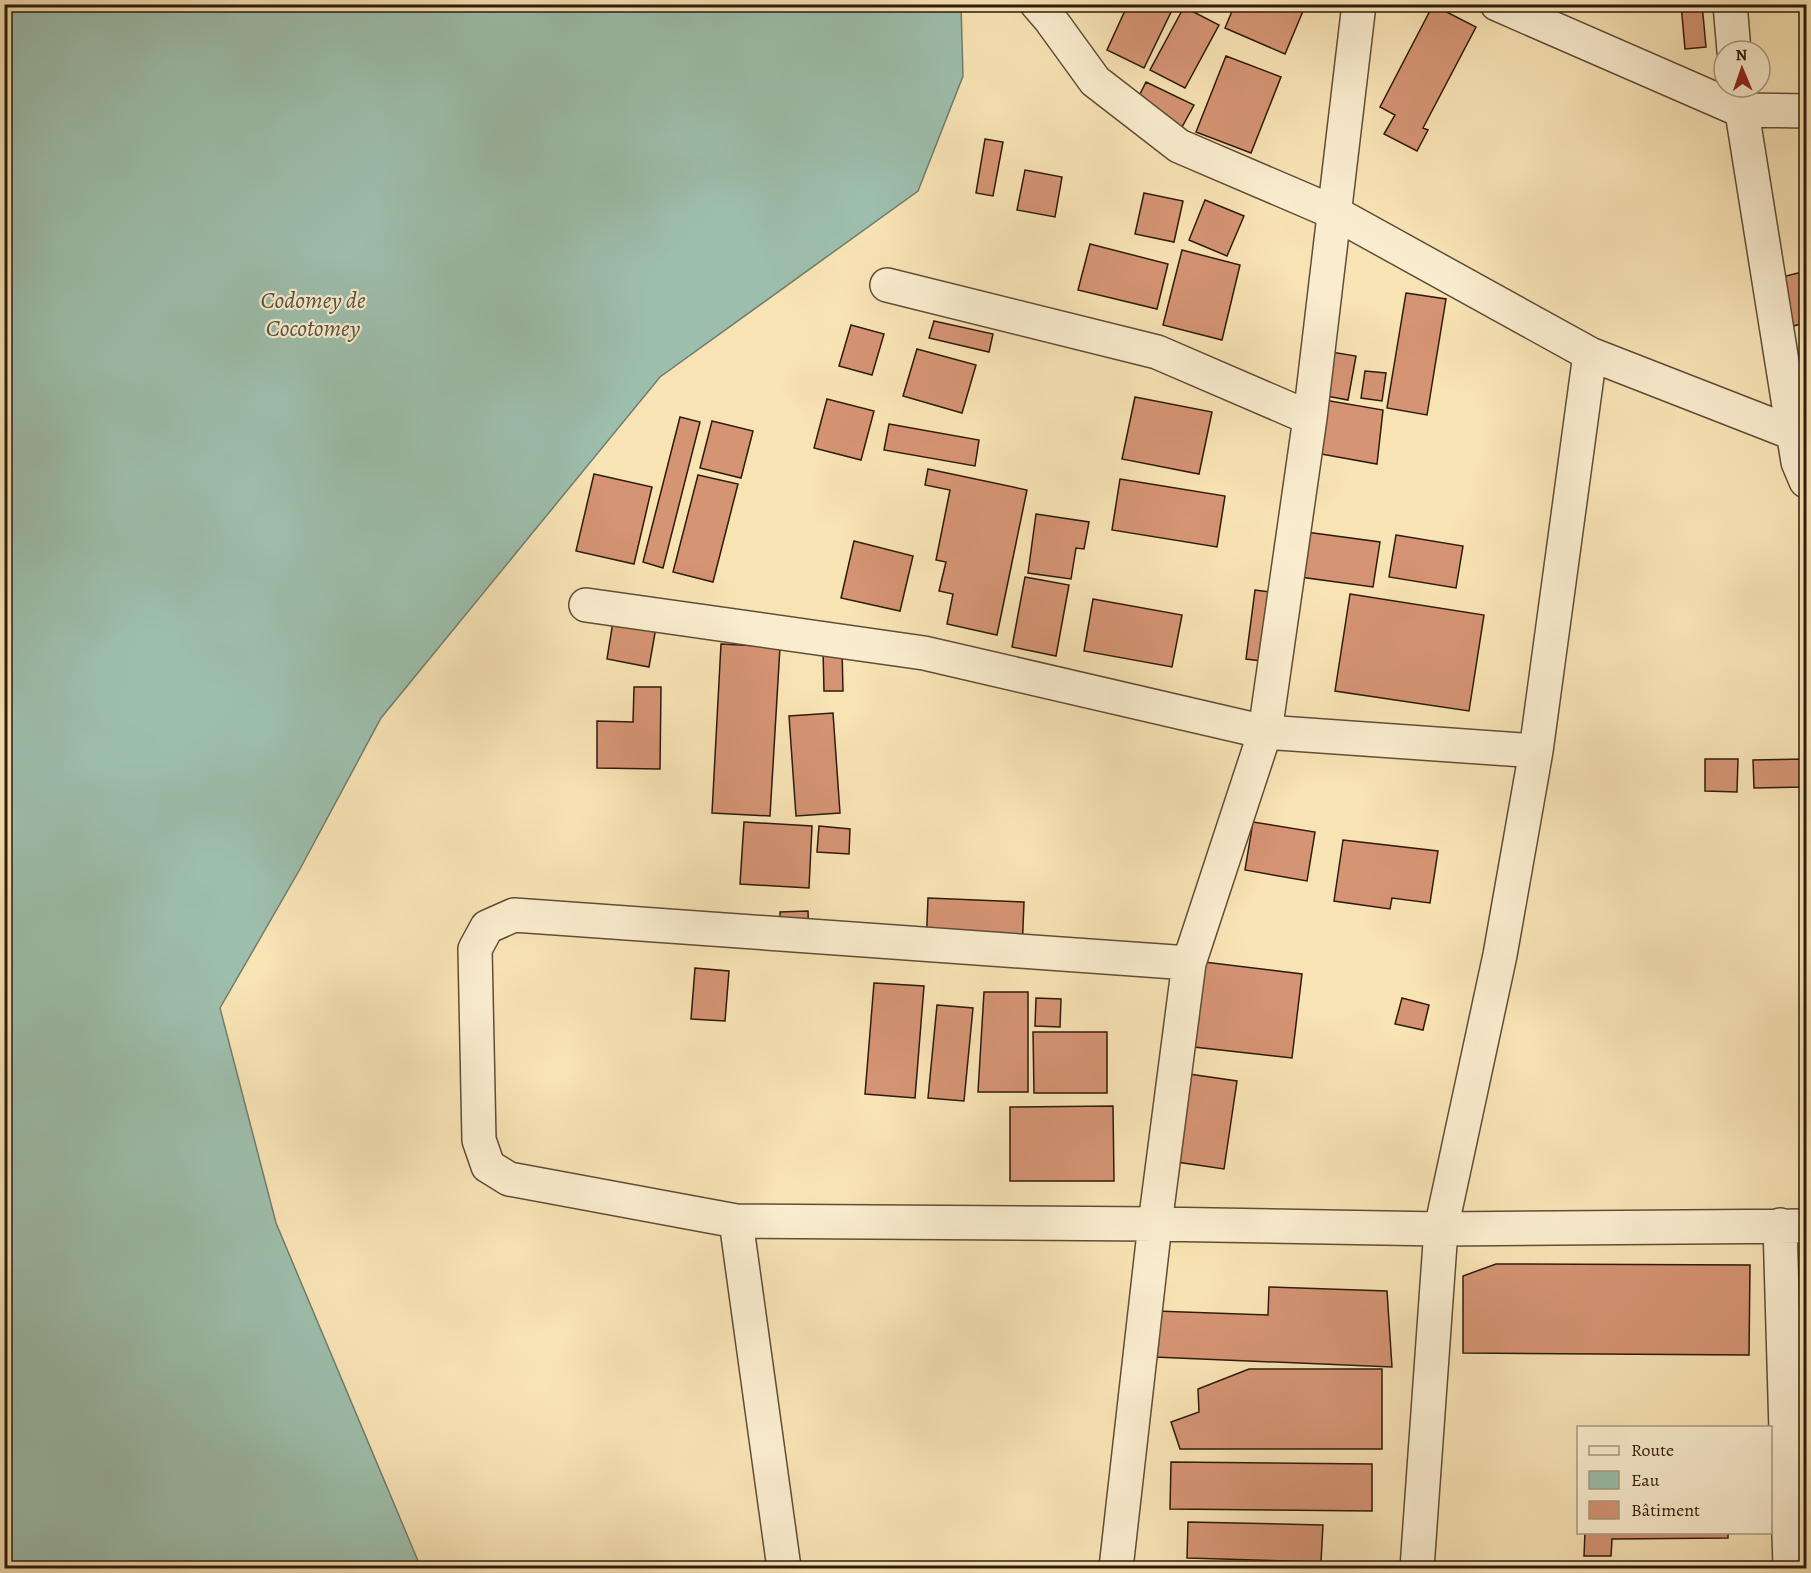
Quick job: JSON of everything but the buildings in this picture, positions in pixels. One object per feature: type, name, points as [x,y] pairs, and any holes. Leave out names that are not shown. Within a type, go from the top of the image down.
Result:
[{"type":"street","points":[[1037,4],[1095,81],[1179,146],[1333,212],[1590,354],[1802,460]]},
{"type":"street","points":[[1116,1569],[1155,1224],[1189,963],[1265,732],[1310,418],[1359,4]]},
{"type":"street","points":[[1497,4],[1712,88]]},
{"type":"street","points":[[1730,4],[1733,39]]},
{"type":"street","points":[[1802,460],[1739,99],[1806,111]]},
{"type":"street","points":[[887,285],[1157,352],[1310,418]]},
{"type":"street","points":[[1417,1569],[1441,1229],[1500,955],[1536,751],[1590,354]]},
{"type":"street","points":[[586,605],[924,653],[1265,732],[1536,751]]},
{"type":"street","points":[[1189,963],[514,915],[487,927],[475,949],[479,1140],[488,1166],[509,1179],[736,1221],[1441,1229],[1793,1226],[1790,1569]]},
{"type":"street","points":[[736,1221],[784,1569]]},
{"type":"water","name":"Codomey de Cocotomey","points":[[5,4],[961,5],[963,76],[918,191],[660,377],[381,718],[300,869],[220,1008],[276,1223],[421,1568],[5,1568]]}]
